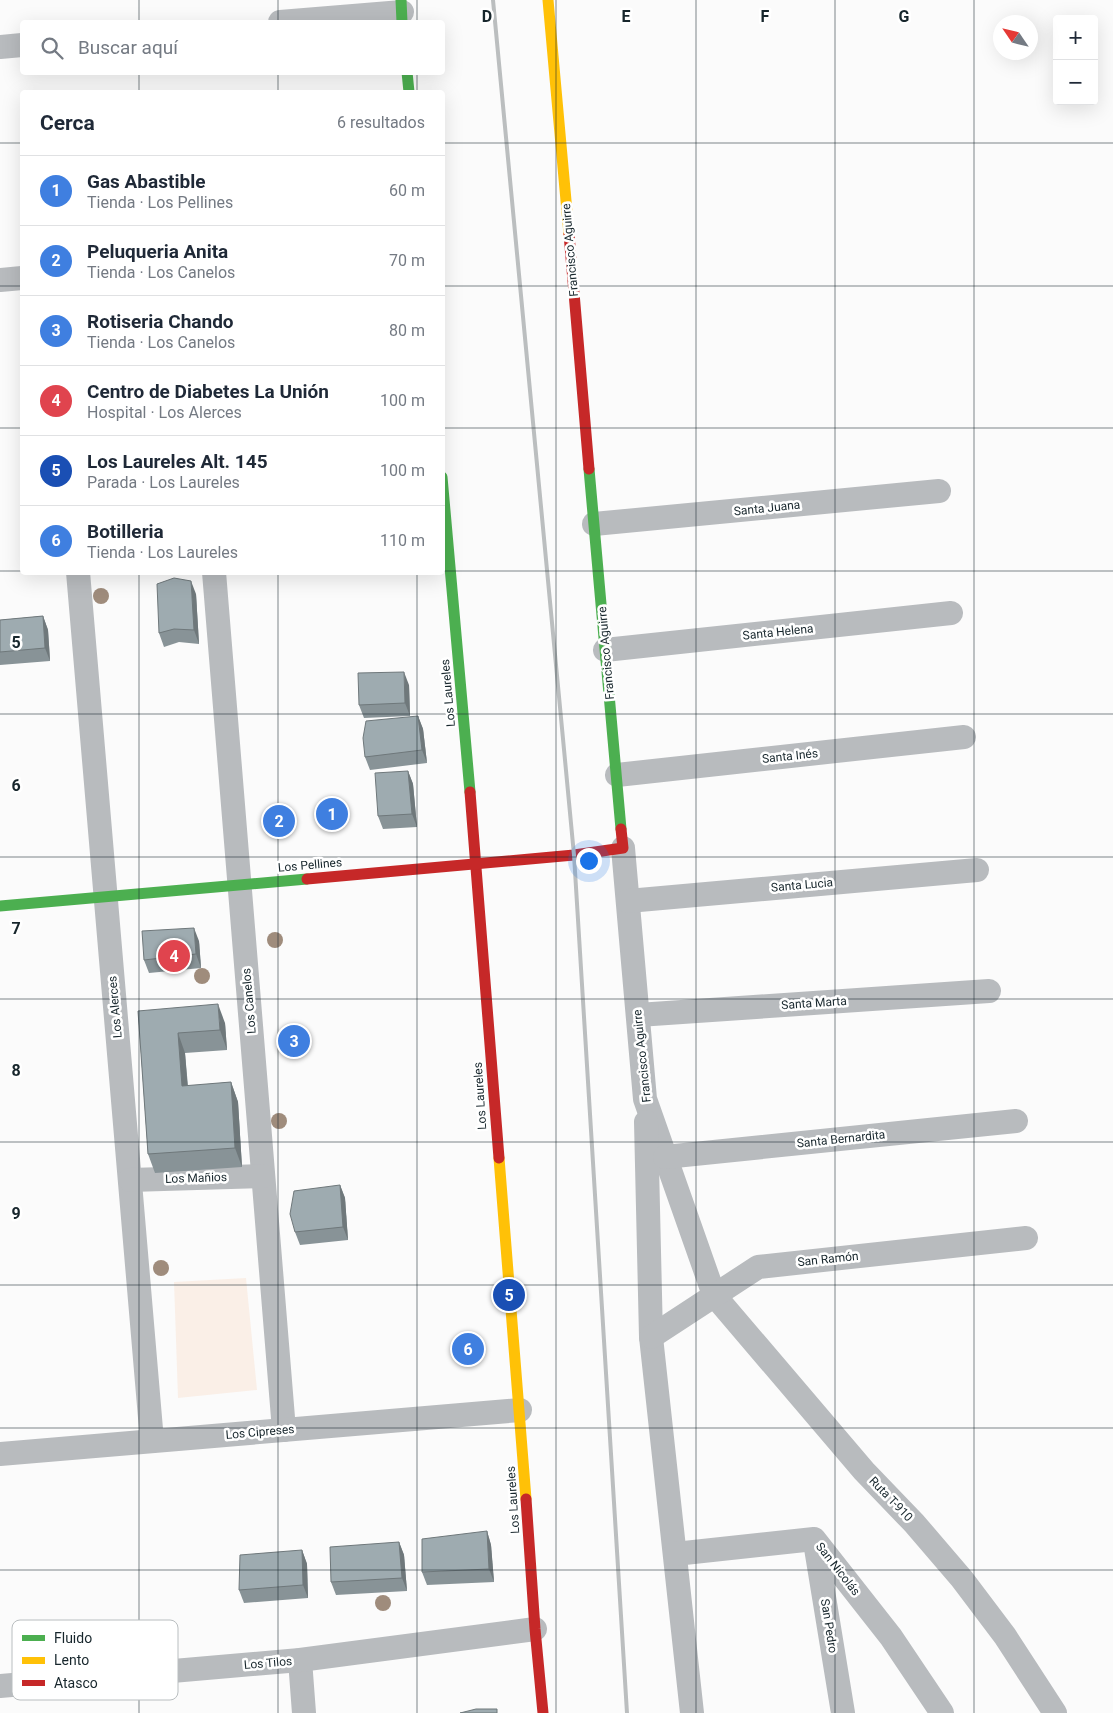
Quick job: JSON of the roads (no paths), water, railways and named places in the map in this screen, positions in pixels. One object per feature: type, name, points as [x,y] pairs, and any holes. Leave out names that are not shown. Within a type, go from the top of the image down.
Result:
[{"type":"street","name":"Francisco Aguirre","points":[[548,0],[645,1099],[714,1296]]},
{"type":"street","points":[[302,20],[402,11]]},
{"type":"street","points":[[0,47],[20,45]]},
{"type":"street","points":[[407,75],[409,90]]},
{"type":"street","points":[[0,280],[20,278]]},
{"type":"street","name":"Santa Juana","points":[[594,524],[939,491]]},
{"type":"street","name":"Los Laureles","points":[[445,510],[477,864],[509,1295],[520,1410],[543,1713]]},
{"type":"street","name":"Los Alerces","points":[[78,575],[152,1442]]},
{"type":"street","name":"Los Canelos","points":[[214,575],[284,1430]]},
{"type":"street","name":"Santa Helena","points":[[605,650],[952,613]]},
{"type":"street","name":"Santa Inés","points":[[616,775],[964,737]]},
{"type":"street","name":"Los Pellines","points":[[0,906],[574,855],[623,848]]},
{"type":"street","name":"Santa Lucia","points":[[628,901],[977,870]]},
{"type":"street","name":"Santa Marta","points":[[638,1015],[990,991]]},
{"type":"street","points":[[645,1099],[652,1338],[692,1713]]},
{"type":"street","name":"Santa Bernardita","points":[[665,1157],[1016,1121]]},
{"type":"street","name":"Los Mañios","points":[[130,1180],[263,1176]]},
{"type":"street","name":"San Ramón","points":[[652,1338],[758,1267],[1026,1238]]},
{"type":"street","name":"Ruta T-910","points":[[714,1296],[864,1471],[914,1523],[962,1578],[1005,1636],[1055,1713]]},
{"type":"street","name":"Los Cipreses","points":[[0,1454],[520,1410]]},
{"type":"street","name":"San Nicolás","points":[[675,1554],[814,1539],[891,1637],[942,1713]]},
{"type":"street","name":"San Pedro","points":[[814,1539],[843,1713]]},
{"type":"street","name":"Los Tilos","points":[[178,1671],[300,1660],[536,1629]]},
{"type":"street","points":[[300,1660],[304,1713]]},
{"type":"railway","points":[[493,0],[574,855],[627,1713]]},
{"type":"place","name":"Gas Abastible","points":[[332,814]]},
{"type":"place","name":"Peluqueria Anita","points":[[279,821]]},
{"type":"place","name":"Centro de Diabetes La Unión","points":[[174,956]]},
{"type":"place","name":"Rotiseria Chando","points":[[294,1041]]},
{"type":"place","name":"Los Laureles Alt. 145","points":[[509,1295]]},
{"type":"place","name":"Botilleria","points":[[468,1349]]}]
